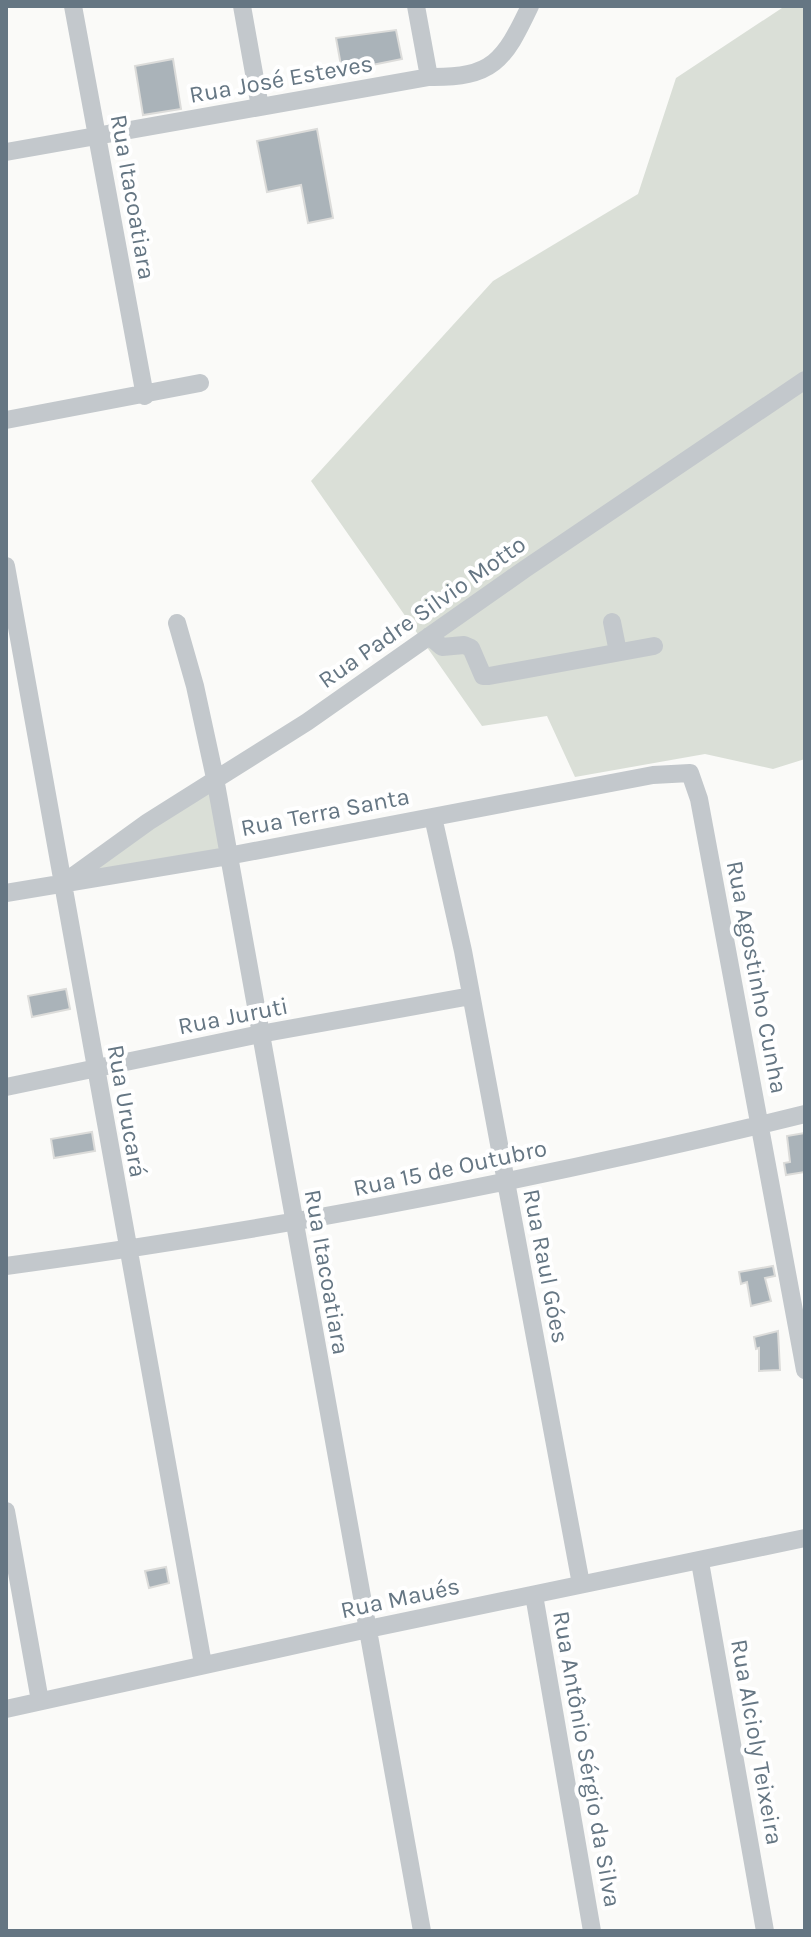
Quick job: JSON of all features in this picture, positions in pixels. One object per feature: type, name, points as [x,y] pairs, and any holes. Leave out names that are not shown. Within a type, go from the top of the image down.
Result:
[{"type":"street","name":"Rua Itacoatiara","points":[[73,6],[145,396]]},
{"type":"street","points":[[242,6],[260,107]]},
{"type":"street","points":[[416,6],[429,77]]},
{"type":"street","name":"Rua José Esteves","points":[[6,152],[429,77],[468,74],[496,64],[511,46],[530,6]]},
{"type":"street","name":"Rua Padre Silvio Motto","points":[[63,883],[215,778],[307,722],[805,380]]},
{"type":"street","points":[[6,420],[145,396],[200,383]]},
{"type":"street","name":"Rua Urucará","points":[[6,566],[13,648],[63,883],[203,1664]]},
{"type":"street","points":[[612,622],[618,652]]},
{"type":"street","name":"Rua Itacoatiara","points":[[177,623],[195,686],[215,778],[422,1931]]},
{"type":"street","points":[[429,636],[442,647],[464,645],[471,648],[483,676],[654,646]]},
{"type":"street","name":"Rua Agostinho Cunha","points":[[653,775],[681,771],[695,779],[760,1125],[799,1298],[805,1370]]},
{"type":"street","name":"Rua Terra Santa","points":[[6,893],[228,856],[653,775]]},
{"type":"street","name":"Rua Raul Góes","points":[[433,817],[471,996],[581,1584]]},
{"type":"street","name":"Rua Juruti","points":[[6,1087],[260,1034],[471,996]]},
{"type":"street","name":"Rua 15 de Outubro","points":[[6,1266],[294,1224],[506,1183],[805,1114]]},
{"type":"street","points":[[6,1511],[40,1701]]},
{"type":"street","name":"Rua Maués","points":[[6,1709],[203,1664],[805,1538]]},
{"type":"street","name":"Rua Alcioly Teixeira","points":[[700,1562],[765,1931]]},
{"type":"street","name":"Rua Antônio Sérgio da Silva","points":[[534,1595],[592,1931]]},
{"type":"shaded area","points":[[785,6],[805,6],[805,759],[773,769],[705,754],[575,777],[547,716],[482,726],[311,481],[493,281],[638,194],[676,78]]},
{"type":"shaded area","points":[[213,781],[227,856],[61,883]]},
{"type":"building","points":[[396,30],[402,59],[342,71],[336,38]]},
{"type":"building","points":[[173,59],[181,109],[143,115],[135,66]]},
{"type":"building","points":[[317,129],[333,218],[308,223],[301,185],[267,192],[257,141]]},
{"type":"building","points":[[66,989],[70,1009],[32,1017],[28,996]]},
{"type":"building","points":[[92,1132],[95,1151],[54,1158],[51,1139]]},
{"type":"building","points":[[805,1133],[805,1172],[786,1175],[784,1163],[790,1162],[787,1136]]},
{"type":"building","points":[[773,1266],[775,1276],[765,1278],[771,1301],[751,1306],[747,1282],[741,1284],[739,1272]]},
{"type":"building","points":[[778,1331],[780,1370],[759,1371],[759,1348],[756,1349],[754,1337]]},
{"type":"building","points":[[166,1567],[169,1583],[149,1588],[145,1571]]}]
